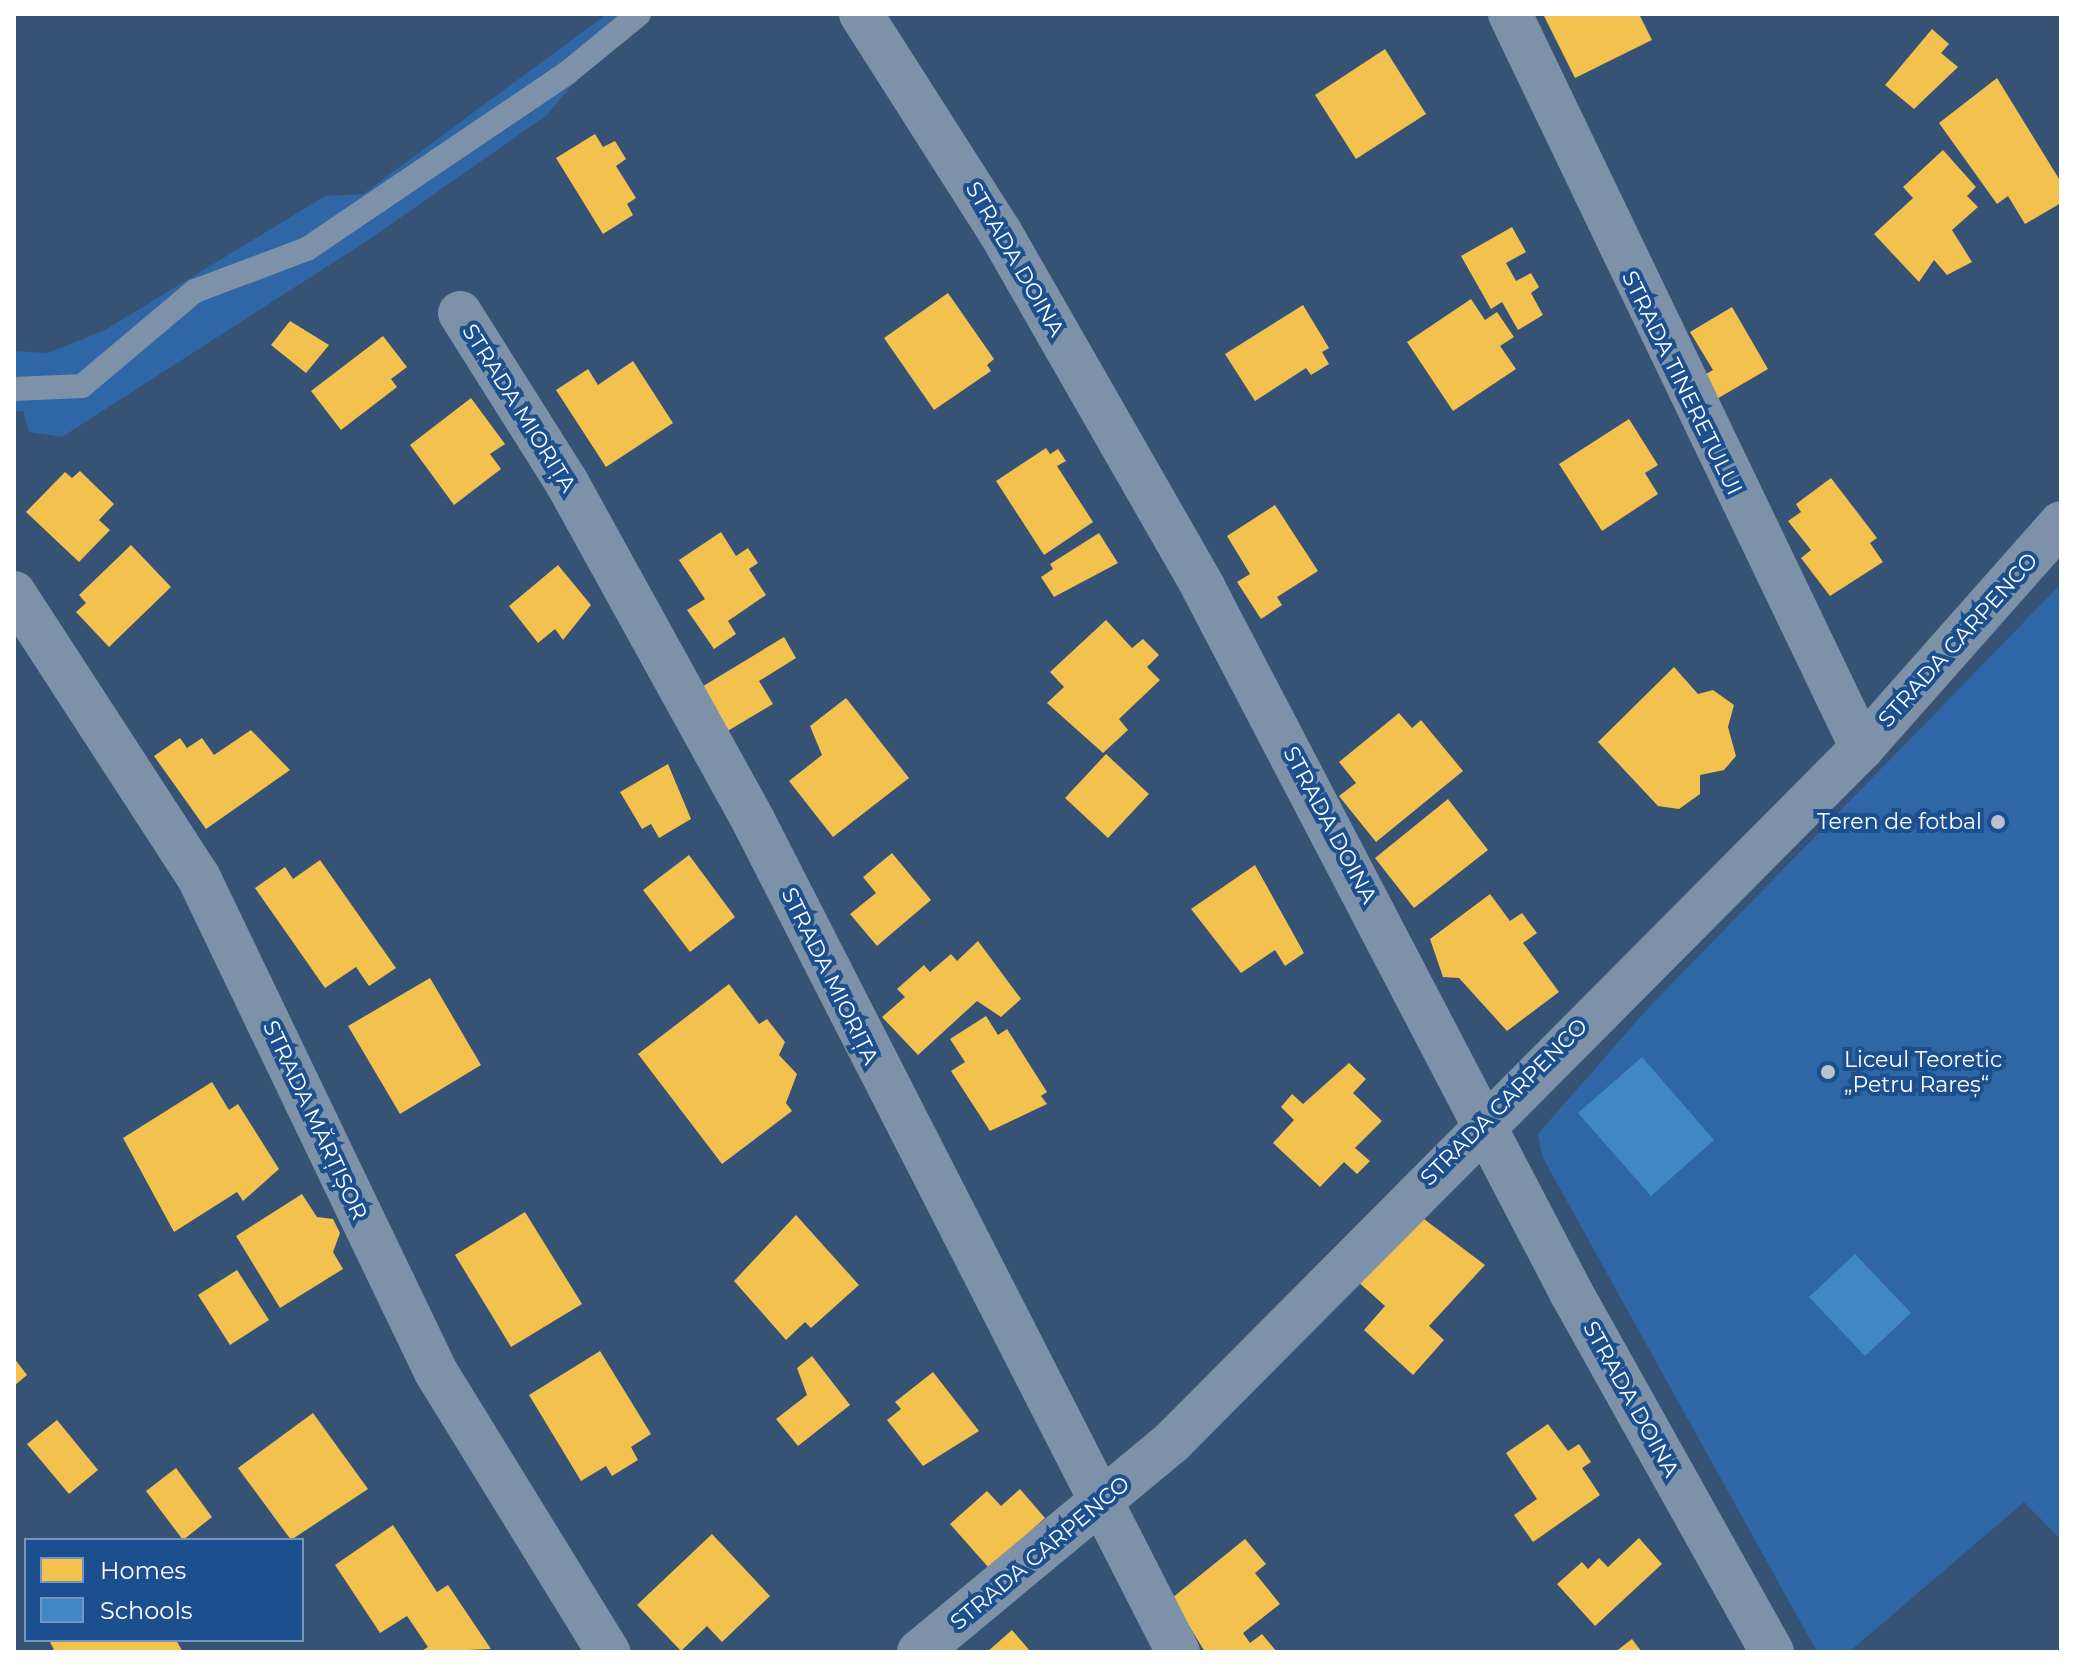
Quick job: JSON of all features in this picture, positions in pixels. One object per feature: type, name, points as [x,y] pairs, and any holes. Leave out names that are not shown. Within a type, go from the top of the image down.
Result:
[{"type":"street","name":"STRADA DOINA","points":[[861,14],[1000,232],[1203,587],[1485,1119],[1572,1294],[1772,1652]]},
{"type":"street","name":"STRADA TINERETULUI","points":[[1510,14],[1862,748]]},
{"type":"street","name":"STRADA MIORIȚA","points":[[460,313],[567,483],[754,822],[1178,1652]]},
{"type":"street","name":"STRADA CARPENCO","points":[[919,1652],[1172,1442],[1485,1119],[1862,748],[2061,523]]},
{"type":"street","name":"STRADA MĂRȚIȘOR","points":[[14,593],[199,878],[436,1372],[608,1652]]},
{"type":"lane","points":[[14,389],[82,386],[195,291],[307,249],[567,73],[639,14]]},
{"type":"shaded area","points":[[607,14],[644,14],[618,30],[547,115],[370,239],[62,437],[29,432],[23,411],[14,412],[14,351],[48,353],[105,330],[325,196],[363,194]]},
{"type":"shaded area","name":"Liceul Teoretic „Petru Rareș“","points":[[2061,584],[2061,1540],[2024,1502],[1849,1652],[1817,1652],[1542,1156],[1538,1134],[1649,1007]]},
{"type":"building: Homes","points":[[1543,14],[1639,14],[1652,40],[1575,78]]},
{"type":"building: Homes","points":[[1932,29],[1949,44],[1941,53],[1958,67],[1914,109],[1885,85]]},
{"type":"building: Homes","points":[[1385,49],[1426,114],[1356,159],[1315,95]]},
{"type":"building: Homes","points":[[1997,78],[2061,182],[2061,203],[2025,224],[2008,196],[1997,204],[1939,123]]},
{"type":"building: Homes","points":[[595,134],[603,147],[615,141],[626,159],[616,166],[636,198],[627,204],[633,215],[603,234],[556,158]]},
{"type":"building: Homes","points":[[1943,150],[1976,187],[1967,196],[1978,207],[1952,230],[1972,262],[1947,275],[1934,260],[1919,282],[1874,234],[1913,198],[1903,187]]},
{"type":"building: Homes","points":[[1512,227],[1526,252],[1506,263],[1516,281],[1531,273],[1539,287],[1531,293],[1543,315],[1518,330],[1502,302],[1491,309],[1461,256]]},
{"type":"building: Homes","points":[[948,293],[994,359],[987,365],[991,371],[934,410],[884,338]]},
{"type":"building: Homes","points":[[1471,299],[1485,320],[1497,312],[1514,337],[1500,346],[1516,369],[1453,411],[1407,342]]},
{"type":"building: Homes","points":[[1303,305],[1329,348],[1322,352],[1329,364],[1311,375],[1306,368],[1255,401],[1225,354]]},
{"type":"building: Homes","points":[[1732,307],[1768,369],[1715,400],[1701,377],[1713,370],[1690,332]]},
{"type":"building: Homes","points":[[290,321],[329,345],[306,373],[271,345]]},
{"type":"building: Homes","points":[[383,336],[407,367],[391,379],[397,387],[341,430],[311,391]]},
{"type":"building: Homes","points":[[633,361],[673,423],[606,467],[556,390],[588,369],[598,385]]},
{"type":"building: Homes","points":[[471,398],[505,444],[490,454],[501,469],[454,505],[410,445]]},
{"type":"building: Homes","points":[[1629,419],[1658,465],[1645,473],[1658,494],[1602,531],[1559,464]]},
{"type":"building: Homes","points":[[1046,448],[1050,454],[1058,449],[1066,461],[1057,466],[1093,522],[1044,555],[996,481]]},
{"type":"building: Homes","points":[[80,471],[114,504],[99,520],[110,530],[79,562],[26,512],[65,472],[72,478]]},
{"type":"building: Homes","points":[[1831,478],[1877,538],[1870,543],[1883,562],[1830,596],[1801,558],[1811,550],[1788,521],[1801,512],[1796,504]]},
{"type":"building: Homes","points":[[1275,505],[1318,571],[1277,597],[1282,605],[1261,619],[1237,582],[1250,574],[1227,536]]},
{"type":"building: Homes","points":[[721,532],[736,556],[748,548],[758,563],[749,569],[766,595],[728,621],[736,634],[714,649],[687,610],[705,599],[679,560]]},
{"type":"building: Homes","points":[[1099,533],[1118,563],[1054,597],[1041,577],[1053,569],[1050,564]]},
{"type":"building: Homes","points":[[131,545],[171,587],[109,647],[76,612],[86,603],[79,595]]},
{"type":"building: Homes","points":[[558,565],[591,605],[563,640],[555,629],[538,643],[509,606]]},
{"type":"building: Homes","points":[[1106,620],[1132,648],[1143,639],[1159,655],[1147,667],[1160,680],[1119,719],[1128,730],[1103,753],[1047,703],[1064,687],[1050,672]]},
{"type":"building: Homes","points":[[784,637],[796,658],[759,681],[773,704],[726,732],[700,688]]},
{"type":"building: Homes","points":[[1674,667],[1698,694],[1713,690],[1734,705],[1728,727],[1736,756],[1724,770],[1700,775],[1700,794],[1679,809],[1658,806],[1598,742]]},
{"type":"building: Homes","points":[[846,698],[909,778],[833,837],[789,781],[822,755],[810,726]]},
{"type":"building: Homes","points":[[1399,713],[1412,728],[1421,720],[1463,771],[1376,842],[1339,796],[1356,783],[1339,762]]},
{"type":"building: Homes","points":[[251,730],[290,770],[206,829],[154,756],[180,738],[187,748],[202,738],[214,755]]},
{"type":"building: Homes","points":[[1106,754],[1149,794],[1108,838],[1065,798]]},
{"type":"building: Homes","points":[[668,764],[691,819],[659,838],[651,824],[642,829],[620,792]]},
{"type":"building: Homes","points":[[1448,799],[1488,850],[1414,908],[1375,858]]},
{"type":"building: Homes","points":[[892,853],[931,900],[877,946],[850,914],[876,893],[863,877]]},
{"type":"building: Homes","points":[[689,855],[735,917],[690,952],[643,890]]},
{"type":"building: Homes","points":[[320,860],[396,968],[369,986],[356,967],[325,988],[255,888],[285,867],[293,879]]},
{"type":"building: Homes","points":[[1255,865],[1304,953],[1285,966],[1275,950],[1241,973],[1191,909]]},
{"type":"building: Homes","points":[[1490,894],[1510,921],[1522,913],[1537,933],[1523,943],[1559,992],[1507,1031],[1459,978],[1443,977],[1430,939]]},
{"type":"building: Homes","points":[[978,941],[1021,999],[1001,1017],[977,1001],[918,1055],[882,1017],[905,997],[897,989],[924,965],[930,972],[951,954],[957,961]]},
{"type":"building: Homes","points":[[430,978],[481,1065],[400,1114],[348,1026]]},
{"type":"building: Homes","points":[[729,984],[759,1024],[767,1019],[785,1042],[779,1055],[797,1074],[786,1103],[792,1111],[722,1164],[638,1054]]},
{"type":"building: Homes","points":[[986,1016],[998,1035],[1007,1029],[1047,1092],[1041,1096],[1047,1104],[990,1131],[951,1071],[965,1062],[950,1039]]},
{"type":"building: Homes","points":[[1349,1063],[1366,1079],[1353,1093],[1382,1121],[1355,1148],[1370,1161],[1357,1174],[1344,1162],[1320,1187],[1273,1143],[1294,1120],[1281,1107],[1292,1094],[1303,1104]]},
{"type":"building: Homes","points":[[212,1082],[229,1110],[238,1104],[279,1169],[243,1201],[237,1192],[174,1232],[123,1138]]},
{"type":"building: Homes","points":[[302,1194],[317,1217],[333,1219],[340,1233],[333,1252],[343,1269],[280,1308],[236,1236]]},
{"type":"building: Homes","points":[[525,1212],[582,1304],[511,1347],[455,1255]]},
{"type":"building: Homes","points":[[796,1215],[859,1285],[811,1328],[805,1322],[786,1340],[734,1281]]},
{"type":"building: Homes","points":[[1424,1219],[1485,1265],[1429,1326],[1444,1340],[1413,1375],[1364,1330],[1385,1306],[1356,1280]]},
{"type":"building: Homes","points":[[237,1270],[269,1320],[230,1345],[198,1295]]},
{"type":"building: Homes","points":[[600,1351],[651,1434],[631,1447],[638,1460],[612,1476],[606,1466],[581,1481],[529,1395]]},
{"type":"building: Homes","points":[[812,1356],[850,1405],[798,1446],[776,1419],[807,1395],[797,1368]]},
{"type":"building: Homes","points":[[14,1358],[27,1375],[14,1386]]},
{"type":"building: Homes","points":[[933,1372],[979,1431],[923,1466],[887,1420],[901,1409],[895,1402]]},
{"type":"building: Homes","points":[[313,1413],[368,1489],[290,1538],[238,1468]]},
{"type":"building: Homes","points":[[57,1420],[98,1470],[69,1494],[27,1444]]},
{"type":"building: Homes","points":[[1548,1424],[1568,1451],[1579,1444],[1591,1462],[1582,1468],[1600,1495],[1533,1542],[1514,1515],[1537,1499],[1506,1453]]},
{"type":"building: Homes","points":[[176,1468],[212,1517],[181,1538],[146,1491]]},
{"type":"building: Homes","points":[[1020,1489],[1045,1518],[989,1568],[950,1524],[987,1491],[1001,1506]]},
{"type":"building: Homes","points":[[393,1525],[437,1592],[448,1585],[491,1649],[420,1652],[428,1647],[407,1616],[380,1633],[335,1565]]},
{"type":"building: Homes","points":[[712,1534],[770,1596],[722,1642],[707,1626],[681,1651],[637,1605]]},
{"type":"building: Homes","points":[[1639,1538],[1662,1564],[1595,1626],[1557,1584],[1582,1562],[1588,1569],[1599,1558],[1608,1567]]},
{"type":"building: Homes","points":[[1245,1539],[1266,1564],[1255,1573],[1280,1604],[1243,1633],[1250,1643],[1262,1634],[1277,1652],[1205,1652],[1172,1598]]},
{"type":"building: Homes","points":[[1012,1630],[1031,1652],[987,1652]]},
{"type":"building: Homes","points":[[1632,1639],[1642,1652],[1615,1652]]},
{"type":"building: Homes","points":[[50,1642],[177,1642],[183,1652],[55,1652]]},
{"type":"building: Schools","points":[[1642,1057],[1714,1140],[1651,1196],[1578,1113]]},
{"type":"building: Schools","points":[[1855,1254],[1911,1313],[1865,1356],[1809,1297]]},
{"type":"place","name":"Teren de fotbal","points":[[1998,822]]},
{"type":"place","name":"Liceul Teoretic „Petru Rareș“","points":[[1828,1072]]}]
